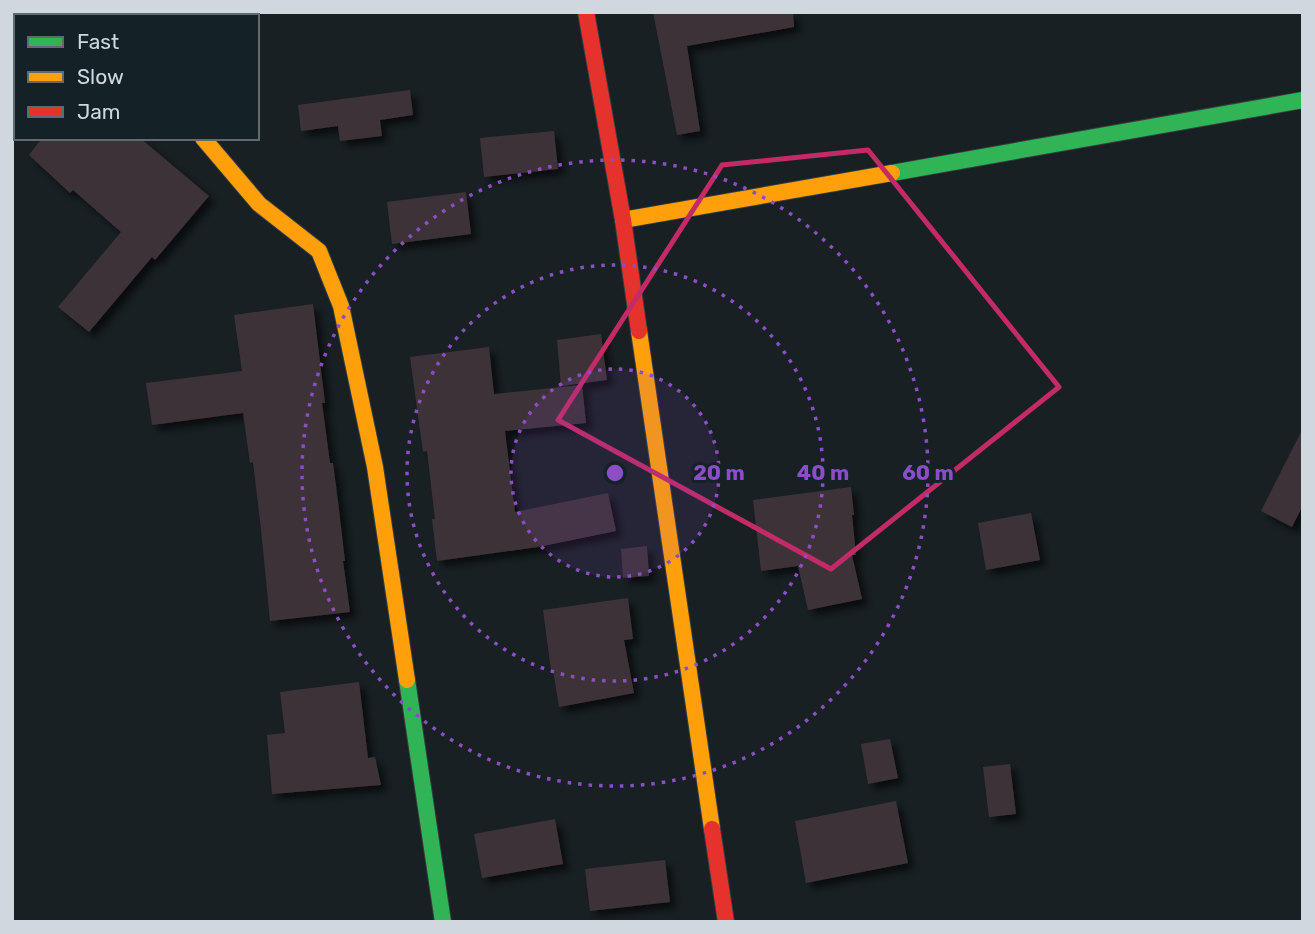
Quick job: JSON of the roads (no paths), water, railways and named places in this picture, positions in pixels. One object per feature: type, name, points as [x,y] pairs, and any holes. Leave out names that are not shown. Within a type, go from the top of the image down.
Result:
[{"type":"street","points":[[586,12],[623,220],[726,922]]},
{"type":"street","points":[[623,220],[1303,100]]},
{"type":"street","points":[[205,140],[259,204],[319,251],[341,306],[375,467],[443,922]]}]
